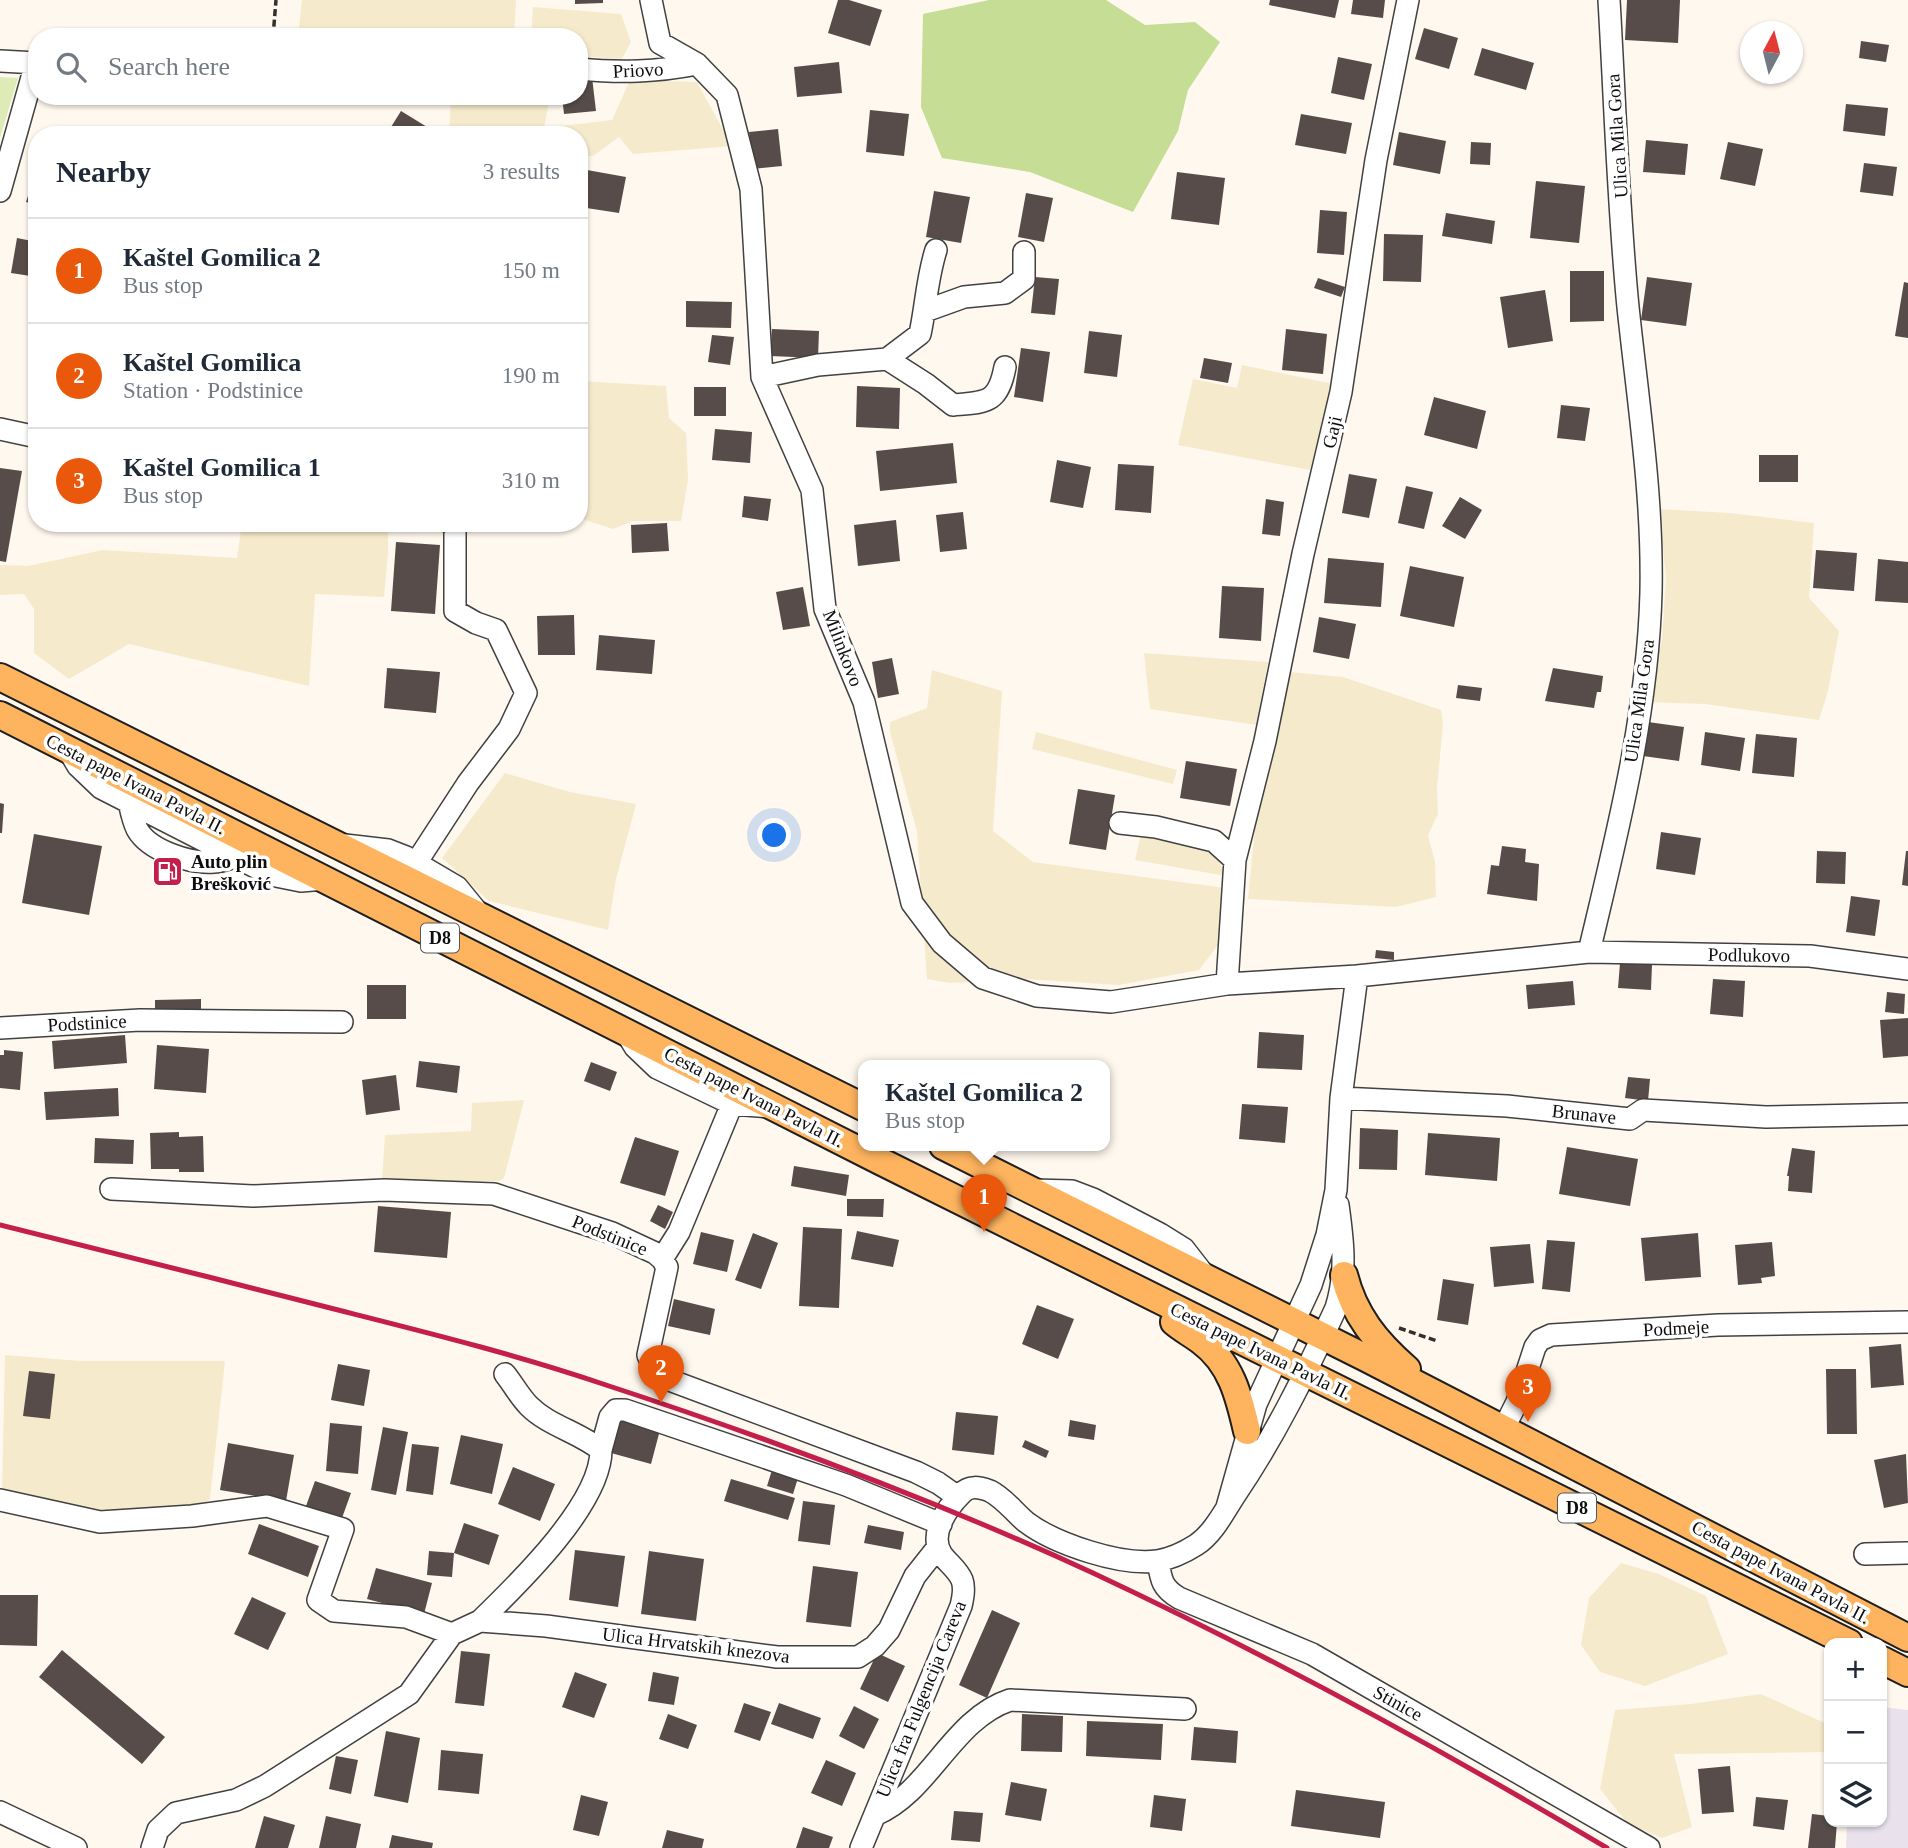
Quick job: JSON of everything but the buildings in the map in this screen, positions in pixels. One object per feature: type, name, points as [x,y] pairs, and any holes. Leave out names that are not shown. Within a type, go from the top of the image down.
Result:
[{"type":"main road","name":"Cesta pape Ivana Pavla II.","points":[[0,677],[858,1105]]},
{"type":"main road","name":"Cesta pape Ivana Pavla II.","points":[[6,722],[68,749],[858,1149]]},
{"type":"main road","name":"Cesta pape Ivana Pavla II.","points":[[862,1151],[1839,1638]]},
{"type":"main road","name":"Cesta pape Ivana Pavla II.","points":[[953,1151],[1422,1386],[1908,1638]]},
{"type":"main road","points":[[1344,1275],[1349,1297],[1359,1317],[1375,1339],[1422,1386]]},
{"type":"main road","points":[[1156,1298],[1167,1316],[1201,1341],[1225,1366],[1240,1397],[1247,1431]]},
{"type":"main road","points":[[1887,1662],[1908,1672]]},
{"type":"street","name":"Milinkovo","points":[[651,0],[660,43],[697,64],[727,95],[751,189],[762,377],[813,490],[825,609],[864,702],[912,903],[942,943],[983,978],[1037,996],[1111,1002],[1227,984]]},
{"type":"street","name":"Gaji","points":[[1227,984],[1235,860],[1265,741],[1303,554],[1341,392],[1376,160],[1408,0]]},
{"type":"street","name":"Ulica Mila Gora","points":[[1589,952],[1627,784],[1646,666],[1651,591],[1647,481],[1628,304],[1609,0]]},
{"type":"street","points":[[0,61],[28,63]]},
{"type":"street","name":"Priovo","points":[[588,70],[622,73],[697,64]]},
{"type":"street","points":[[0,191],[28,91]]},
{"type":"street","points":[[762,377],[818,365],[887,359],[920,334],[928,275],[936,250]]},
{"type":"street","points":[[925,311],[964,298],[1005,293],[1024,279],[1024,252]]},
{"type":"street","points":[[887,359],[953,405],[986,402],[1001,387],[1005,367]]},
{"type":"street","points":[[0,429],[28,435]]},
{"type":"street","points":[[416,863],[468,783],[509,729],[526,693],[496,630],[455,611],[455,532]]},
{"type":"street","points":[[68,749],[78,766],[101,788],[271,875],[286,879],[325,879]]},
{"type":"street","points":[[1120,823],[1156,827],[1214,841],[1235,860]]},
{"type":"street","points":[[331,843],[388,850],[416,863],[457,887],[482,919]]},
{"type":"street","points":[[1227,984],[1357,976],[1589,952]]},
{"type":"street","name":"Podlukovo","points":[[1589,952],[1810,956],[1908,969]]},
{"type":"street","points":[[1227,1507],[1256,1404],[1320,1261],[1335,1190],[1341,1098],[1357,976]]},
{"type":"street","name":"Podstinice","points":[[0,1028],[140,1020],[342,1022]]},
{"type":"street","points":[[626,1032],[635,1047],[657,1068],[732,1104],[774,1107]]},
{"type":"street","name":"Brunave","points":[[1341,1098],[1507,1106],[1630,1119],[1643,1110],[1766,1117],[1908,1114]]},
{"type":"street","points":[[662,1259],[679,1232],[732,1104]]},
{"type":"street","name":"Podstinice","points":[[111,1189],[253,1196],[384,1190],[494,1194],[612,1233],[655,1253],[667,1267],[648,1355],[656,1375],[916,1472],[958,1497]]},
{"type":"street","points":[[938,1547],[938,1531],[947,1511],[970,1487],[980,1488],[999,1497],[1028,1523],[1058,1538],[1092,1551],[1131,1561],[1158,1561],[1198,1544],[1213,1527],[1263,1454],[1306,1373],[1336,1308],[1344,1275],[1343,1239],[1335,1190]]},
{"type":"street","name":"Podmeje","points":[[1504,1428],[1517,1402],[1535,1347],[1540,1340],[1551,1335],[1718,1325],[1908,1322]]},
{"type":"street","points":[[505,1374],[527,1405],[547,1420],[601,1450]]},
{"type":"street","name":"Ulica Hrvatskih knezova","points":[[452,1634],[480,1621],[535,1567],[565,1527],[596,1479],[610,1417],[616,1410],[625,1410],[846,1485],[941,1524]]},
{"type":"street","points":[[0,1500],[100,1522],[192,1516],[267,1506],[343,1529],[318,1600],[334,1611],[406,1617],[452,1634],[410,1694],[265,1786],[236,1800],[176,1813],[158,1830],[152,1848]]},
{"type":"street","name":"Ulica Hrvatskih knezova","points":[[480,1621],[546,1626],[777,1657],[858,1657],[874,1646],[889,1630],[915,1576],[938,1547]]},
{"type":"street","name":"Ulica fra Fulgencija Careva","points":[[861,1848],[961,1606],[964,1592],[962,1580],[938,1547]]},
{"type":"street","points":[[1866,1554],[1908,1553]]},
{"type":"street","name":"Stinice","points":[[1158,1561],[1161,1579],[1168,1591],[1179,1598],[1312,1654],[1649,1848]]},
{"type":"street","points":[[875,1815],[887,1810],[916,1783],[977,1717],[992,1706],[1010,1700],[1185,1709]]},
{"type":"street","points":[[0,1811],[76,1848]]},
{"type":"path","points":[[274,28],[276,0]]},
{"type":"shaded area","points":[[302,0],[516,0],[514,28],[299,28]]},
{"type":"shaded area","points":[[533,7],[621,14],[631,42],[622,59],[588,57],[588,28],[532,28]]},
{"type":"shaded area","points":[[630,80],[697,82],[732,146],[633,154],[619,137],[593,156],[588,156],[588,126],[561,126],[612,120]]},
{"type":"shaded area","points":[[451,105],[548,105],[544,126],[449,126]]},
{"type":"shaded area","points":[[1242,365],[1333,384],[1310,470],[1178,445],[1193,379],[1237,388]]},
{"type":"shaded area","points":[[588,382],[666,386],[669,418],[686,433],[688,480],[681,521],[633,521],[613,529],[588,521]]},
{"type":"shaded area","points":[[1659,509],[1730,513],[1814,523],[1809,598],[1839,631],[1828,691],[1819,720],[1705,704],[1647,702],[1662,639],[1666,578]]},
{"type":"shaded area","points":[[241,532],[388,532],[384,597],[315,594],[309,686],[129,644],[69,679],[34,653],[34,609],[24,594],[0,595],[0,565],[28,566],[103,550],[237,558]]},
{"type":"shaded area","points":[[1144,653],[1268,662],[1256,725],[1150,709]]},
{"type":"shaded area","points":[[932,670],[1002,691],[993,831],[1033,862],[1225,888],[1221,941],[1199,970],[1119,985],[1025,979],[950,983],[927,979],[917,832],[890,732],[890,722],[927,708]]},
{"type":"shaded area","points":[[1290,672],[1343,677],[1441,710],[1443,724],[1437,789],[1438,814],[1428,835],[1435,862],[1436,897],[1396,907],[1248,899],[1255,828]]},
{"type":"shaded area","points":[[1036,732],[1177,770],[1173,784],[1032,749]]},
{"type":"shaded area","points":[[505,773],[570,792],[636,804],[616,879],[608,930],[489,901],[442,858]]},
{"type":"shaded area","points":[[1142,830],[1212,847],[1226,876],[1135,860]]},
{"type":"shaded area","points":[[524,1100],[504,1178],[499,1181],[382,1181],[385,1135],[471,1131],[472,1103]]},
{"type":"shaded area","points":[[5,1355],[81,1361],[225,1361],[210,1499],[202,1505],[132,1513],[105,1511],[2,1491]]},
{"type":"shaded area","points":[[1621,1563],[1659,1574],[1706,1596],[1728,1654],[1645,1686],[1600,1672],[1581,1645],[1589,1598]]},
{"type":"shaded area","points":[[1761,1694],[1824,1723],[1824,1752],[1674,1754],[1692,1827],[1662,1838],[1628,1824],[1600,1789],[1615,1710],[1691,1704]]},
{"type":"shaded area","points":[[1887,1708],[1908,1710],[1908,1848],[1846,1848],[1847,1827],[1887,1827]]},
{"type":"green space","points":[[989,0],[1106,0],[1145,25],[1195,22],[1220,42],[1188,90],[1178,131],[1133,212],[1030,172],[942,158],[921,107],[923,14]]},
{"type":"green space","points":[[0,77],[18,78],[0,138]]},
{"type":"railway","points":[[0,1225],[509,1355],[668,1406],[852,1472],[1033,1546],[1224,1637],[1417,1739],[1607,1848]]},
{"type":"place","name":"Auto plin Brešković","points":[[168,872]]},
{"type":"place","name":"Kaštel Gomilica 2","points":[[984,1232]]},
{"type":"place","name":"Kaštel Gomilica","points":[[661,1403]]},
{"type":"place","name":"Kaštel Gomilica 1","points":[[1528,1422]]}]
